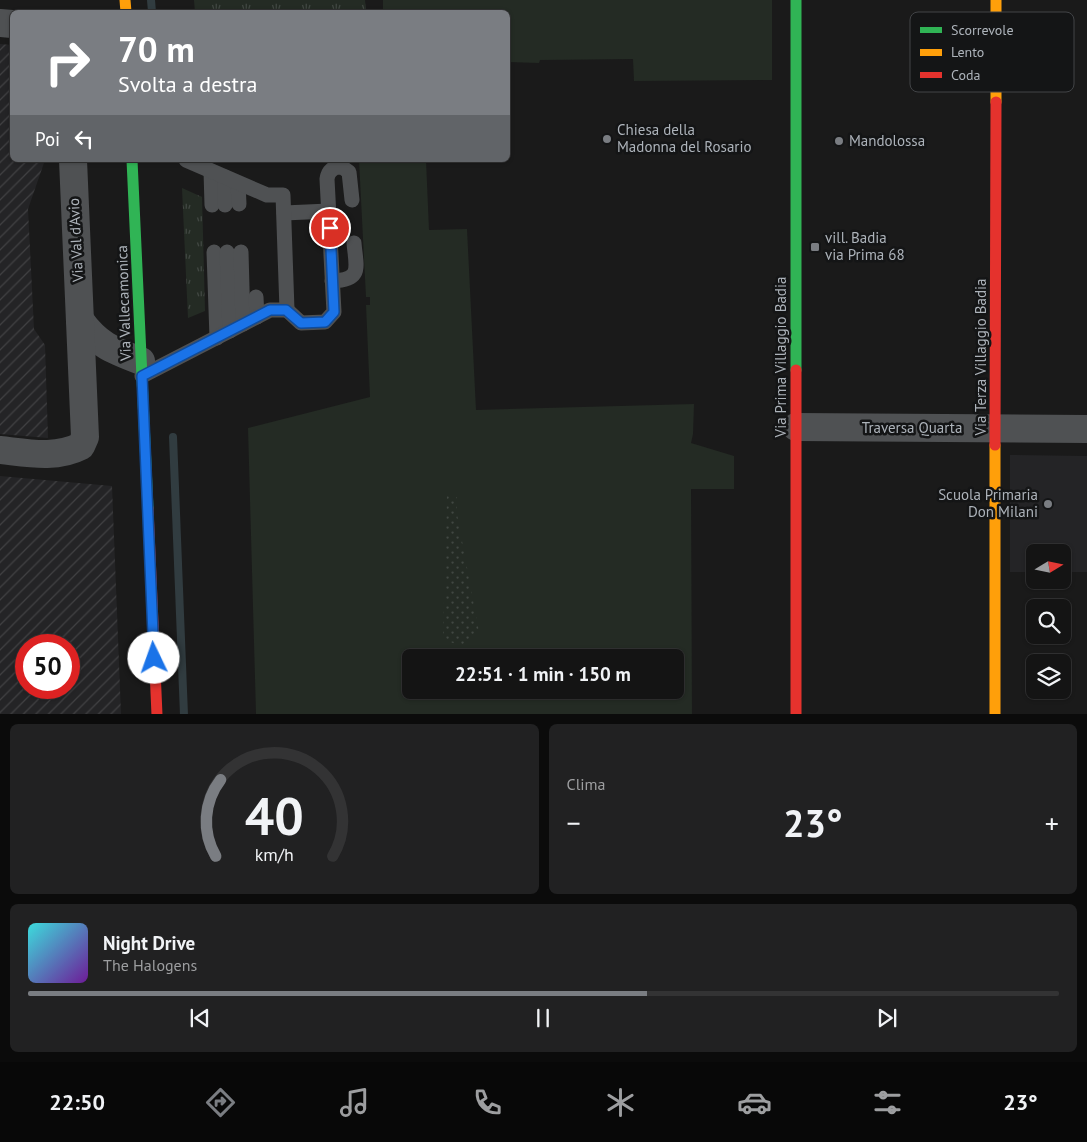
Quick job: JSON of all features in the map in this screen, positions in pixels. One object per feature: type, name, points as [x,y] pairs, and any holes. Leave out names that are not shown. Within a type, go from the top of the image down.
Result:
[{"type":"street","name":"Via Prima Villaggio Badia","points":[[796,0],[796,714]]},
{"type":"street","name":"Via Terza Villaggio Badia","points":[[995,714],[996,92]]},
{"type":"street","name":"Via Val d'Avio","points":[[0,450],[54,455],[81,446],[85,437],[72,162]]},
{"type":"street","name":"Via Vallecamonica","points":[[132,162],[156,714]]},
{"type":"street","points":[[80,320],[88,332],[111,350],[141,368]]},
{"type":"street","name":"Traversa Quarta","points":[[796,427],[1087,429]]},
{"type":"lane","points":[[189,162],[239,194],[283,194],[286,310],[301,323],[325,322],[334,312],[327,176],[333,168],[339,166],[348,170],[351,175],[352,200]]},
{"type":"lane","points":[[284,213],[329,211]]},
{"type":"lane","points":[[332,281],[347,280],[354,274],[356,268],[354,243]]},
{"type":"lane","points":[[249,316],[227,252],[249,316]]},
{"type":"lane","points":[[141,368],[249,316],[286,310]]},
{"type":"shaded area","points":[[0,44],[10,45],[10,162],[44,162],[28,209],[34,329],[45,345],[48,438],[0,434]]},
{"type":"shaded area","name":"Scuola Primaria Don Milani","points":[[1010,455],[1087,456],[1087,572],[1071,572],[1071,544],[1026,544],[1026,572],[1010,572]]},
{"type":"shaded area","points":[[0,476],[112,486],[121,714],[0,714]]},
{"type":"green space","points":[[194,0],[365,0],[366,10],[195,10]]},
{"type":"green space","points":[[383,0],[772,0],[772,80],[634,81],[633,59],[540,60],[539,63],[510,62],[510,10],[383,10]]},
{"type":"green space","points":[[359,162],[426,162],[429,230],[467,229],[476,410],[694,404],[691,443],[734,456],[734,489],[691,489],[692,714],[256,714],[248,428],[370,397],[366,305],[370,305],[370,297],[366,297]]},
{"type":"green space","points":[[182,188],[202,197],[205,311],[188,318]]},
{"type":"green space","points":[[447,496],[457,497],[457,514],[479,632],[476,637],[462,644],[452,642],[443,635]]},
{"type":"waterway","points":[[151,0],[152,10]]},
{"type":"waterway","points":[[173,437],[184,714]]},
{"type":"traffic: fast","points":[[796,0],[796,370]]},
{"type":"traffic: fast","points":[[132,162],[148,508]]},
{"type":"traffic: slow","points":[[125,0],[126,10]]},
{"type":"traffic: slow","points":[[996,0],[996,12]]},
{"type":"traffic: slow","points":[[996,92],[996,102]]},
{"type":"traffic: slow","points":[[995,445],[995,714]]},
{"type":"traffic: jam","points":[[995,445],[996,102]]},
{"type":"traffic: jam","points":[[796,370],[796,714]]},
{"type":"traffic: jam","points":[[148,508],[157,714]]},
{"type":"place","name":"Chiesa della Madonna del Rosario","points":[[607,139]]},
{"type":"place","name":"Mandolossa","points":[[839,141]]},
{"type":"place","name":"vill. Badia via Prima 68","points":[[815,247]]},
{"type":"place","name":"Scuola Primaria Don Milani","points":[[1048,504]]},
{"type":"route","points":[[154,658],[142,376],[270,310],[286,310],[301,323],[325,322],[334,312],[330,228]]}]
